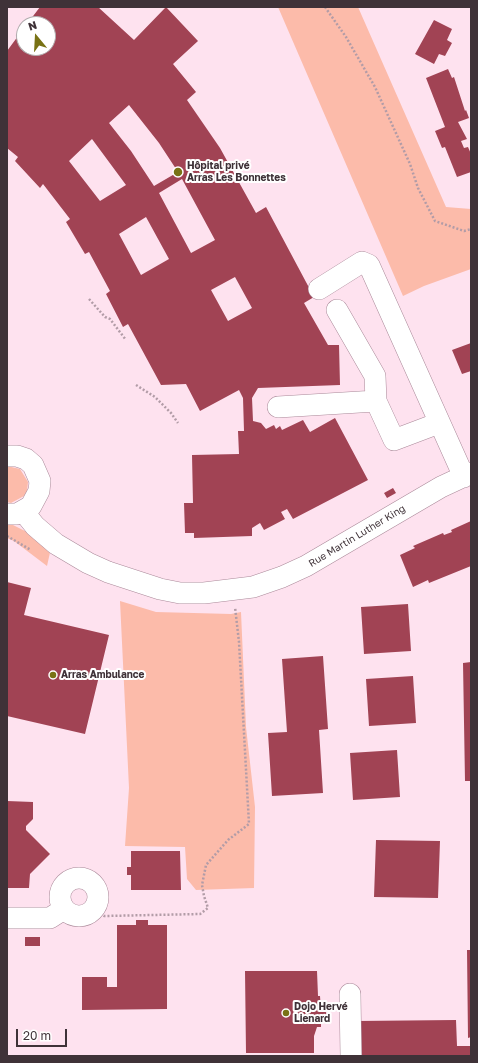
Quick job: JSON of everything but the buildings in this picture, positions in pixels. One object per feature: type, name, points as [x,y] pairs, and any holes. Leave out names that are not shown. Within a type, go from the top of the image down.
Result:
[{"type":"street","points":[[319,289],[362,262],[369,265],[440,423],[467,475]]},
{"type":"street","points":[[337,310],[375,376],[376,401],[394,440],[440,423]]},
{"type":"street","points":[[278,407],[376,401]]},
{"type":"street","points":[[7,456],[17,456],[26,459],[33,465],[38,473],[39,491],[36,499],[15,513]]},
{"type":"street","name":"Rue Martin Luther King","points":[[15,513],[35,526],[56,544],[88,564],[160,589],[180,593],[204,593],[253,587],[300,569],[323,558],[441,486],[467,475]]},
{"type":"street","points":[[7,918],[57,913],[81,916],[93,910],[96,904],[97,892],[91,882],[79,878],[68,881],[63,886],[57,913]]},
{"type":"street","points":[[350,994],[351,1056]]},
{"type":"path","points":[[325,7],[346,37],[375,87],[410,164],[418,188],[435,221],[464,231],[471,229]]},
{"type":"path","points":[[88,299],[96,305],[105,317],[110,319],[126,340]]},
{"type":"path","points":[[136,385],[155,397],[171,413],[178,423]]},
{"type":"path","points":[[7,536],[36,553]]},
{"type":"path","points":[[93,910],[104,916],[200,914],[208,908],[202,885],[206,865],[228,840],[248,824],[239,642],[235,607]]},
{"type":"shaded area","points":[[278,7],[358,7],[446,207],[471,209],[471,269],[424,286],[403,296]]},
{"type":"shaded area","points":[[7,466],[20,469],[28,482],[27,491],[24,496],[11,503],[7,502]]},
{"type":"shaded area","points":[[7,522],[31,534],[51,548],[47,566],[14,541],[7,538]]},
{"type":"shaded area","points":[[120,601],[156,612],[231,614],[241,612],[246,727],[255,807],[254,888],[196,890],[187,879],[185,847],[125,846],[129,788]]},
{"type":"place","name":"Hôpital privé Arras Les Bonnettes","points":[[178,172]]},
{"type":"place","name":"Arras Ambulance","points":[[53,675]]},
{"type":"place","name":"Dojo Hervé Lienard","points":[[286,1013]]}]
